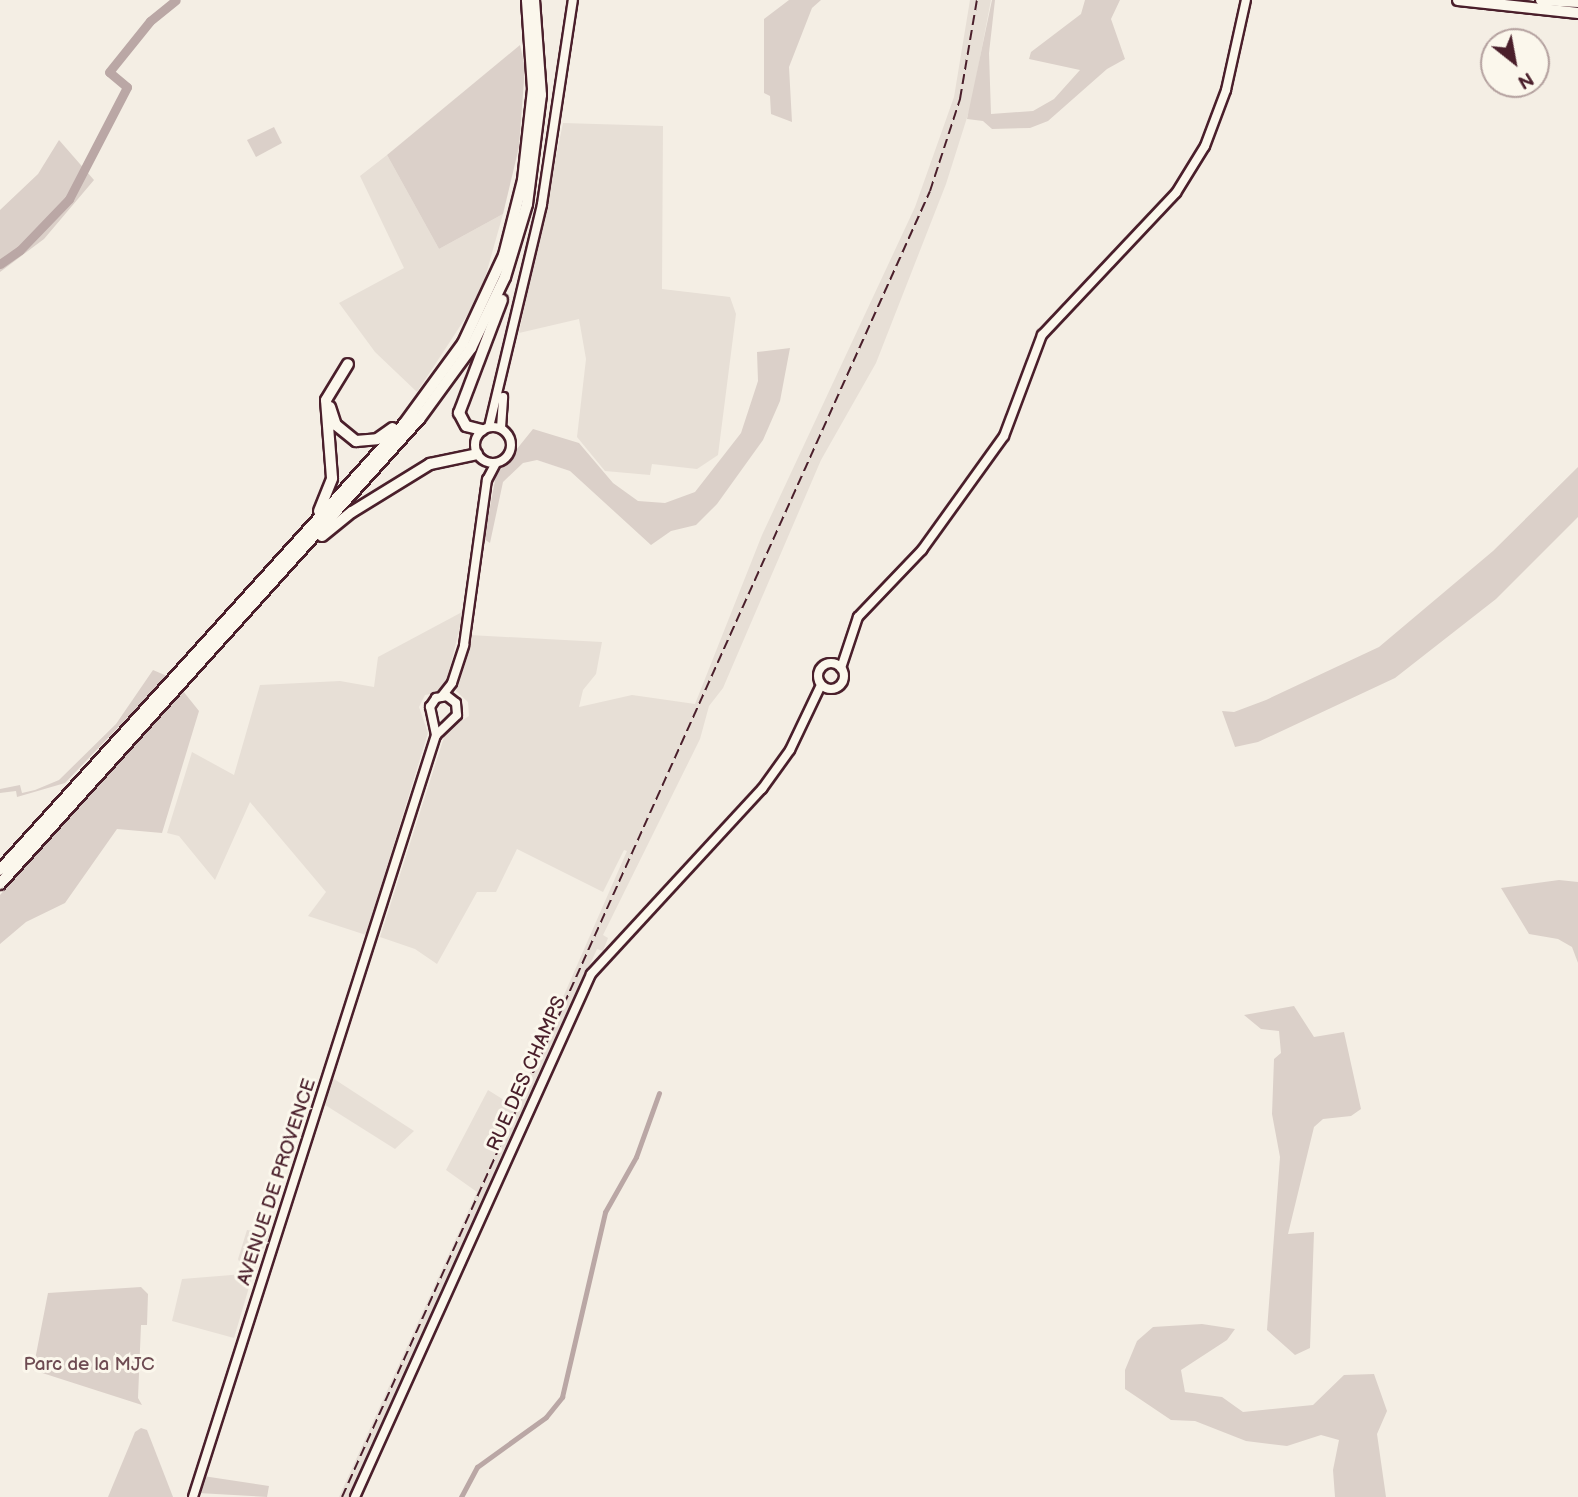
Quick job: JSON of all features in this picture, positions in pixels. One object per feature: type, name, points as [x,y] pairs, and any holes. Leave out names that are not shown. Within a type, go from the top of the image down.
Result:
[{"type":"highway","points":[[0,884],[415,413],[443,375],[491,288],[519,200],[533,89],[527,0]]},
{"type":"highway","points":[[486,428],[466,426],[459,413],[505,289],[527,204],[540,113],[534,0]]},
{"type":"highway","points":[[1458,0],[1578,13]]},
{"type":"highway","points":[[1541,0],[1578,2]]},
{"type":"highway","points":[[426,399],[471,348],[513,255]]},
{"type":"highway","points":[[0,870],[268,580],[328,496],[331,478],[326,400],[350,369],[331,401],[332,417],[344,435],[360,442],[377,439],[415,413]]},
{"type":"highway","points":[[268,580],[360,507],[437,461],[480,457]]},
{"type":"main road","points":[[848,640],[829,664],[819,670],[821,685],[829,689],[843,681],[841,668],[848,640],[858,617],[922,550],[1004,436],[1042,335],[1177,193],[1205,146],[1226,90],[1246,0]]},
{"type":"main road","points":[[501,428],[502,397],[545,178],[572,3]]},
{"type":"main road","points":[[487,480],[475,440],[486,428],[524,278]]},
{"type":"main road","points":[[452,683],[430,707],[434,721],[446,724],[457,715],[452,698],[452,683],[464,645],[487,480],[496,463],[511,448],[509,436],[501,428],[486,428]]},
{"type":"main road","points":[[480,457],[496,463]]},
{"type":"main road","points":[[829,664],[841,668]]},
{"type":"main road","name":"RUE DES CHAMPS","points":[[808,716],[821,685]]},
{"type":"main road","name":"RUE DES CHAMPS","points":[[355,1497],[591,974],[762,789],[808,716],[829,689]]},
{"type":"main road","points":[[442,696],[452,698]]},
{"type":"main road","name":"AVENUE DE PROVENCE","points":[[434,721],[436,735]]},
{"type":"main road","name":"AVENUE DE PROVENCE","points":[[193,1497],[436,735],[446,724]]},
{"type":"main road","name":"AVENUE DE PROVENCE","points":[[390,877],[413,815],[420,784]]},
{"type":"shaded area","points":[[970,0],[991,0],[971,105],[946,184],[876,363],[821,460],[723,688],[709,706],[700,739],[603,935],[608,938],[603,951],[597,949],[350,1497],[339,1497],[477,1192],[446,1170],[488,1090],[515,1107],[627,851],[624,850],[603,892],[517,849],[496,892],[477,892],[437,964],[415,949],[380,937],[446,731],[469,716],[468,702],[456,691],[469,635],[602,642],[596,674],[583,690],[579,707],[632,695],[695,704],[762,535],[915,207],[954,97]]},
{"type":"shaded area","points":[[563,123],[663,126],[662,289],[730,297],[736,314],[718,455],[697,469],[652,464],[650,475],[605,471],[577,437],[586,359],[579,319],[519,333]]},
{"type":"shaded area","points":[[387,155],[439,249],[503,214],[485,278],[470,311],[417,392],[375,352],[339,303],[404,268],[360,176]]},
{"type":"shaded area","points":[[464,611],[447,679],[438,693],[425,695],[419,707],[428,733],[366,935],[308,916],[326,892],[250,802],[215,880],[179,836],[167,833],[192,752],[234,775],[260,685],[340,681],[374,687],[378,657]]},
{"type":"shaded area","points":[[331,1077],[414,1131],[395,1149],[322,1103]]},
{"type":"shaded area","points":[[247,1230],[270,1234],[255,1267],[234,1338],[172,1321],[182,1279],[244,1274],[238,1259]]},
{"type":"green space","points":[[789,0],[821,0],[812,8],[789,67],[792,122],[771,114],[770,96],[764,93],[764,19]]},
{"type":"green space","points":[[992,0],[995,0],[989,53],[991,114],[1033,111],[1054,99],[1080,70],[1029,59],[1031,52],[1081,14],[1085,0],[1120,0],[1111,19],[1125,59],[1107,69],[1048,121],[1030,128],[992,129],[983,121],[967,119]]},
{"type":"green space","points":[[520,45],[525,67],[519,147],[503,214],[439,249],[387,155]]},
{"type":"green space","points":[[274,127],[282,143],[256,157],[247,140]]},
{"type":"green space","points":[[59,140],[94,180],[44,239],[0,272],[0,210],[38,174]]},
{"type":"green space","points":[[790,348],[780,401],[763,440],[717,504],[696,525],[671,531],[651,545],[570,471],[537,460],[523,463],[503,482],[490,543],[484,539],[496,475],[533,429],[579,443],[613,483],[638,501],[665,503],[695,492],[741,433],[758,381],[757,352]]},
{"type":"green space","points":[[1578,467],[1578,517],[1496,599],[1395,678],[1258,742],[1235,747],[1222,711],[1234,712],[1266,700],[1379,647],[1493,551]]},
{"type":"green space","points":[[153,670],[167,676],[65,783],[17,797],[16,791],[0,793],[0,789],[20,785],[22,793],[59,780],[116,724]]},
{"type":"green space","points":[[183,691],[199,711],[162,833],[117,829],[65,903],[26,922],[0,944],[0,895]]},
{"type":"green space","points":[[1559,880],[1578,882],[1578,963],[1572,947],[1558,939],[1529,934],[1501,888]]},
{"type":"green space","points":[[1294,1006],[1314,1037],[1344,1032],[1361,1109],[1351,1116],[1323,1119],[1314,1127],[1288,1234],[1314,1232],[1310,1348],[1295,1355],[1267,1330],[1280,1157],[1272,1114],[1274,1059],[1281,1053],[1279,1031],[1261,1029],[1244,1015]]},
{"type":"green space","name":"Parc de la MJC","points":[[141,1287],[148,1294],[147,1325],[141,1325],[138,1398],[142,1405],[33,1370],[48,1293]]},
{"type":"green space","points":[[1202,1324],[1235,1329],[1227,1340],[1181,1370],[1185,1392],[1222,1397],[1243,1412],[1313,1405],[1344,1375],[1374,1374],[1387,1411],[1377,1434],[1386,1497],[1335,1497],[1333,1470],[1339,1440],[1321,1435],[1287,1446],[1246,1441],[1195,1421],[1171,1420],[1125,1389],[1125,1370],[1137,1341],[1153,1327]]},
{"type":"green space","points":[[141,1428],[147,1430],[173,1497],[108,1497],[135,1432]]},
{"type":"green space","points":[[203,1476],[269,1486],[267,1497],[198,1493]]},
{"type":"waterway","points":[[0,264],[20,250],[69,199],[127,87],[109,72],[150,21],[176,0]]},
{"type":"waterway","points":[[461,1497],[477,1467],[546,1417],[562,1397],[605,1212],[636,1157],[659,1093]]},
{"type":"railway","points":[[342,1497],[930,191],[960,99],[977,0]]}]
